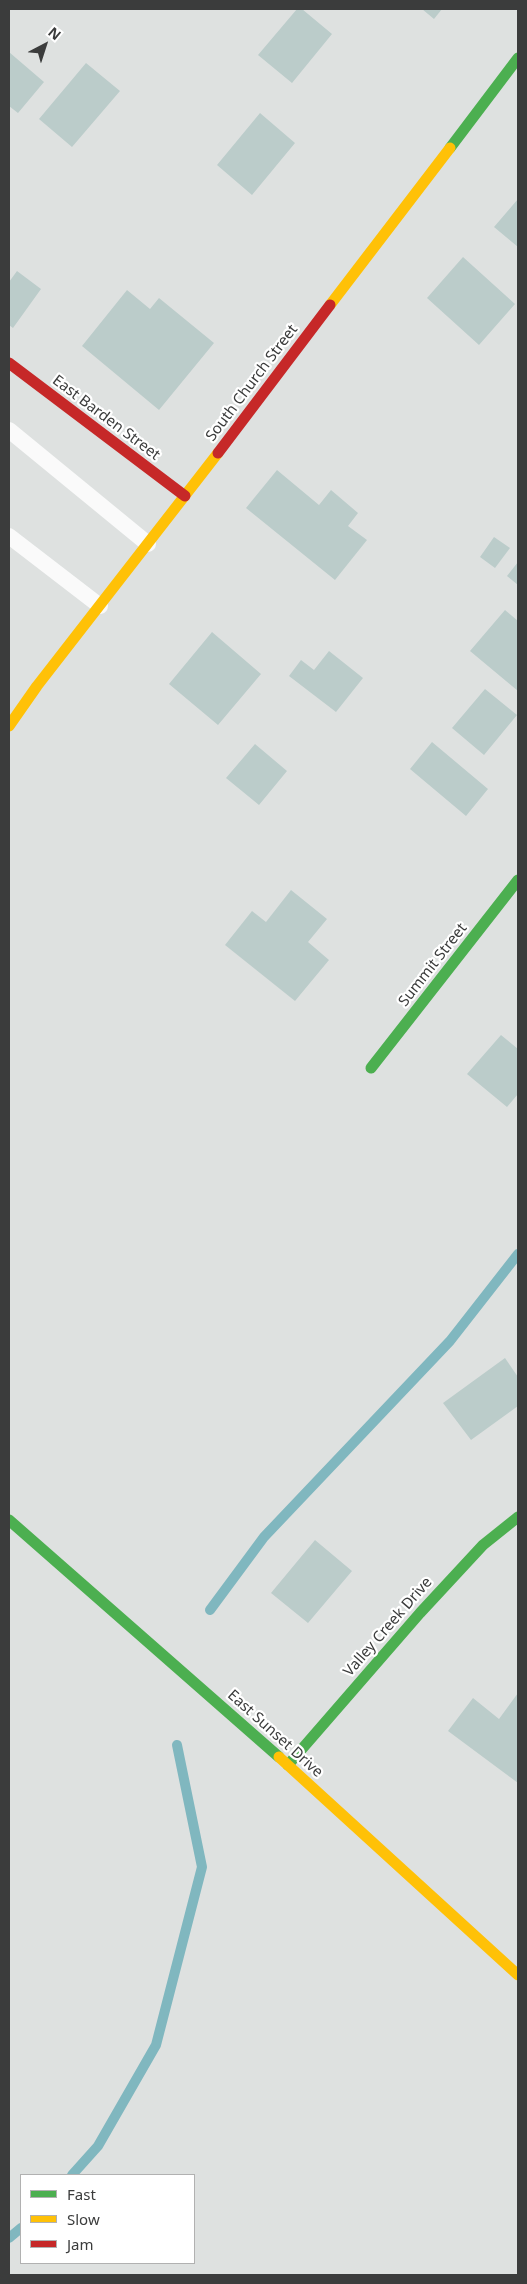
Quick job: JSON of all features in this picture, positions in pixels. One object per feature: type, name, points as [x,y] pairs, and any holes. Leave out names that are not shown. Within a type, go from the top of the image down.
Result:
[{"type":"street","name":"South Church Street","points":[[9,726],[518,58]]},
{"type":"street","name":"East Barden Street","points":[[9,362],[184,496]]},
{"type":"street","name":"Summit Street","points":[[371,1068],[518,880]]},
{"type":"street","name":"Valley Creek Drive","points":[[288,1765],[420,1612],[476,1551],[518,1517]]},
{"type":"street","name":"East Sunset Drive","points":[[9,1520],[288,1765],[518,1975]]},
{"type":"lane","points":[[9,430],[148,544]]},
{"type":"lane","points":[[9,536],[100,606]]},
{"type":"building","points":[[297,9],[302,9],[332,34],[292,83],[258,55]]},
{"type":"building","points":[[422,9],[442,9],[434,19]]},
{"type":"building","points":[[9,52],[44,82],[18,113],[9,106]]},
{"type":"building","points":[[86,63],[120,91],[72,147],[39,119]]},
{"type":"building","points":[[260,113],[295,143],[252,195],[217,165]]},
{"type":"building","points":[[518,199],[518,247],[494,227]]},
{"type":"building","points":[[463,257],[515,304],[479,345],[427,298]]},
{"type":"building","points":[[17,271],[41,289],[13,328],[9,325],[9,282]]},
{"type":"building","points":[[127,290],[150,309],[159,298],[214,343],[159,410],[82,346]]},
{"type":"building","points":[[277,470],[319,505],[331,490],[358,513],[348,526],[367,540],[335,580],[246,508]]},
{"type":"building","points":[[494,537],[510,548],[495,568],[480,557]]},
{"type":"building","points":[[518,562],[518,585],[507,576]]},
{"type":"building","points":[[505,610],[518,621],[518,691],[470,651]]},
{"type":"building","points":[[212,632],[261,674],[218,725],[169,684]]},
{"type":"building","points":[[329,651],[363,678],[336,712],[289,676],[301,660],[314,670]]},
{"type":"building","points":[[485,689],[517,715],[484,755],[452,728]]},
{"type":"building","points":[[432,742],[488,789],[466,816],[410,769]]},
{"type":"building","points":[[255,744],[287,771],[259,805],[226,778]]},
{"type":"building","points":[[291,890],[327,919],[308,942],[329,960],[295,1001],[225,945],[252,911],[266,922]]},
{"type":"building","points":[[501,1035],[518,1049],[518,1094],[507,1107],[467,1074]]},
{"type":"building","points":[[505,1358],[518,1377],[518,1406],[471,1440],[443,1403]]},
{"type":"building","points":[[315,1540],[352,1571],[308,1623],[271,1593]]},
{"type":"building","points":[[518,1693],[518,1783],[448,1731],[473,1698],[499,1719]]},
{"type":"waterway","points":[[210,1610],[264,1537],[450,1341],[518,1254]]},
{"type":"waterway","points":[[73,2174],[98,2146],[156,2045],[202,1867],[177,1745]]},
{"type":"waterway","points":[[9,2238],[20,2229]]},
{"type":"traffic: fast","points":[[450,148],[518,58]]},
{"type":"traffic: fast","points":[[371,1068],[518,880]]},
{"type":"traffic: fast","points":[[288,1765],[420,1613],[483,1545],[518,1517]]},
{"type":"traffic: fast","points":[[9,1520],[279,1757]]},
{"type":"traffic: slow","points":[[330,305],[450,148]]},
{"type":"traffic: slow","points":[[9,726],[37,686],[218,453]]},
{"type":"traffic: slow","points":[[279,1757],[518,1975]]},
{"type":"traffic: jam","points":[[218,453],[330,305]]},
{"type":"traffic: jam","points":[[9,363],[185,496]]}]
